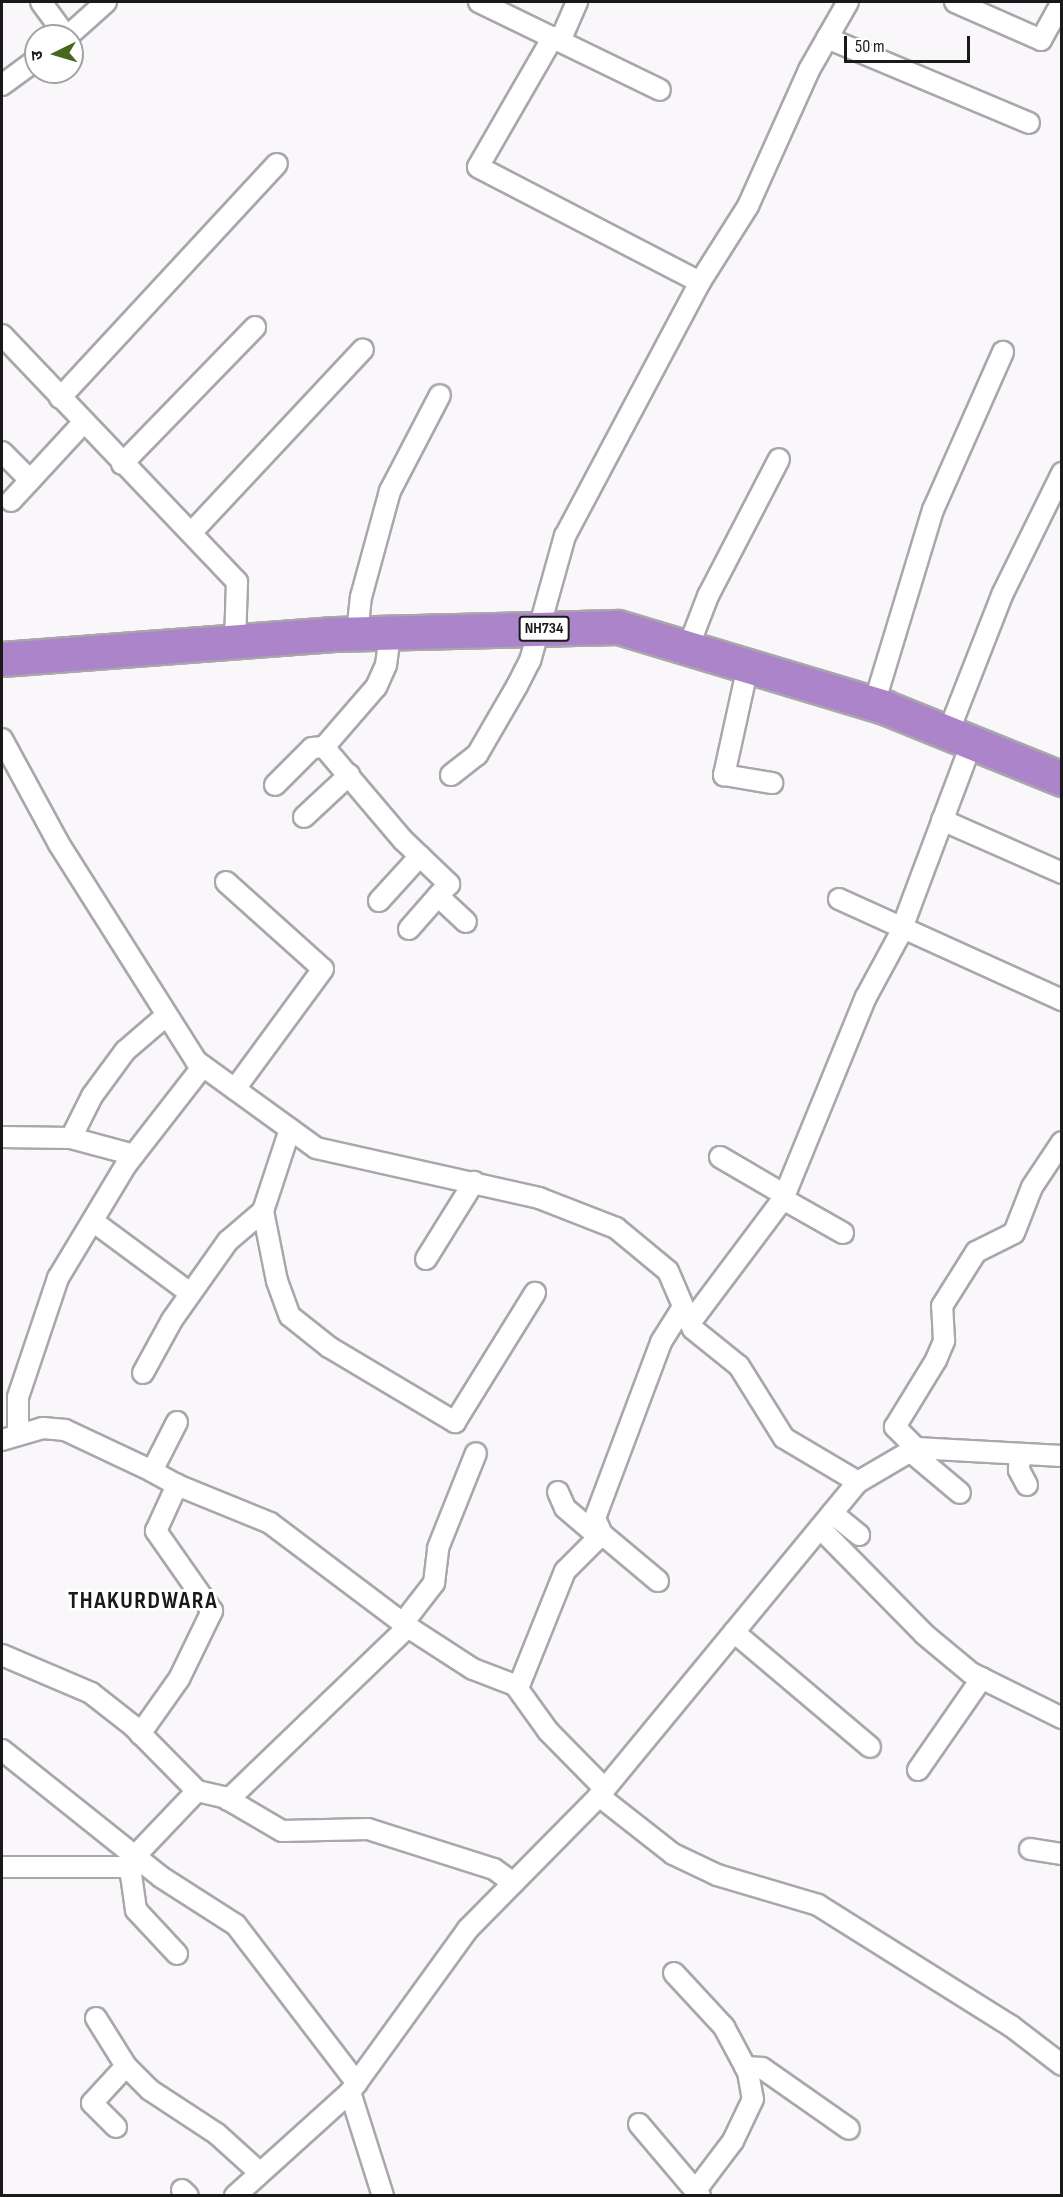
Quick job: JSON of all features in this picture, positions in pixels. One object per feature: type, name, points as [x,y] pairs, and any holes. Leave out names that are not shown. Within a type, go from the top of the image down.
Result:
[{"type":"highway","name":"NH734","points":[[2,659],[357,634],[618,627],[874,704],[1062,778]]},
{"type":"street","points":[[41,2],[58,24]]},
{"type":"street","points":[[81,24],[106,2]]},
{"type":"street","points":[[479,2],[660,90]]},
{"type":"street","points":[[577,2],[478,167],[700,282]]},
{"type":"street","points":[[452,775],[477,755],[530,661],[537,629],[565,536],[700,282],[748,206],[827,38],[848,2]]},
{"type":"street","points":[[955,2],[1041,40],[1062,2]]},
{"type":"street","points":[[827,38],[1029,123]]},
{"type":"street","points":[[2,85],[24,69]]},
{"type":"street","points":[[60,398],[277,165]]},
{"type":"street","points":[[122,464],[255,327]]},
{"type":"street","points":[[2,335],[122,464],[192,532],[237,582],[235,642]]},
{"type":"street","points":[[192,532],[363,349]]},
{"type":"street","points":[[874,704],[933,510],[1003,352]]},
{"type":"street","points":[[357,634],[361,597],[390,491],[440,395]]},
{"type":"street","points":[[11,501],[83,423]]},
{"type":"street","points":[[2,452],[30,480]]},
{"type":"street","points":[[688,648],[708,596],[779,459]]},
{"type":"street","points":[[601,1536],[595,1518],[600,1495],[661,1342],[687,1315],[784,1197],[866,997],[903,925],[942,820],[960,738],[1003,593],[1062,473]]},
{"type":"street","points":[[275,785],[312,748],[324,747],[376,687],[386,665],[390,633]]},
{"type":"street","points":[[748,666],[723,775],[772,783]]},
{"type":"street","points":[[2,738],[59,844],[167,1015],[203,1066],[316,1148],[352,1160],[474,1182],[539,1198],[616,1228],[668,1271],[687,1315],[739,1366],[784,1438],[858,1482]]},
{"type":"street","points":[[324,747],[420,856],[449,884],[409,928]]},
{"type":"street","points":[[304,818],[349,776]]},
{"type":"street","points":[[942,820],[1062,873]]},
{"type":"street","points":[[380,902],[420,856]]},
{"type":"street","points":[[226,882],[323,969],[235,1089]]},
{"type":"street","points":[[438,896],[466,922]]},
{"type":"street","points":[[839,899],[903,925],[1062,1000]]},
{"type":"street","points":[[71,1138],[92,1096],[125,1051],[167,1015]]},
{"type":"street","points":[[203,1066],[134,1155],[58,1278],[18,1397],[10,1437],[65,1430],[177,1485],[270,1523],[406,1625],[473,1669],[518,1688],[548,1731],[602,1793],[673,1854],[717,1875],[818,1905],[1011,2026],[1062,2065]]},
{"type":"street","points":[[290,1129],[263,1211],[277,1281],[290,1316],[413,1402],[455,1422],[535,1293]]},
{"type":"street","points":[[6,1131],[71,1138],[134,1155]]},
{"type":"street","points":[[960,1493],[913,1450],[895,1427],[940,1351],[942,1306],[976,1252],[1014,1233],[1032,1187],[1062,1142]]},
{"type":"street","points":[[720,1157],[843,1233]]},
{"type":"street","points":[[426,1259],[474,1182]]},
{"type":"street","points":[[143,1373],[190,1293],[228,1241],[263,1211]]},
{"type":"street","points":[[94,1222],[190,1293]]},
{"type":"street","points":[[152,1471],[177,1422]]},
{"type":"street","points":[[235,2196],[354,2088],[468,1929],[602,1793],[858,1482],[913,1450],[1062,1456]]},
{"type":"street","points":[[228,1800],[406,1625],[434,1583],[438,1548],[476,1453]]},
{"type":"street","points":[[1020,1454],[1019,1470],[1027,1485]]},
{"type":"street","points":[[140,1734],[179,1679],[212,1611],[156,1531],[177,1485]]},
{"type":"street","points":[[558,1492],[565,1509],[658,1581]]},
{"type":"street","points":[[826,1521],[858,1535]]},
{"type":"street","points":[[826,1521],[924,1634],[982,1678],[1062,1718]]},
{"type":"street","points":[[518,1688],[550,1598],[565,1571],[601,1536]]},
{"type":"street","points":[[734,1632],[870,1747]]},
{"type":"street","points":[[2,1655],[91,1693],[140,1734],[197,1791],[228,1800],[282,1831],[368,1829],[494,1869],[513,1883]]},
{"type":"street","points":[[918,1770],[982,1678]]},
{"type":"street","points":[[2,1750],[134,1862],[236,1924],[354,2088],[383,2196]]},
{"type":"street","points":[[177,1954],[136,1910],[134,1862],[197,1791]]},
{"type":"street","points":[[1030,1849],[1062,1854]]},
{"type":"street","points":[[2,1867],[134,1862]]},
{"type":"street","points":[[639,2124],[698,2193],[733,2140],[753,2099],[745,2067],[724,2027],[674,1973]]},
{"type":"street","points":[[96,2018],[126,2066],[260,2173]]},
{"type":"street","points":[[116,2127],[92,2103],[126,2066]]},
{"type":"street","points":[[745,2067],[762,2068],[849,2129]]},
{"type":"district","name":"THAKURDWARA","points":[[143,1601]]}]
